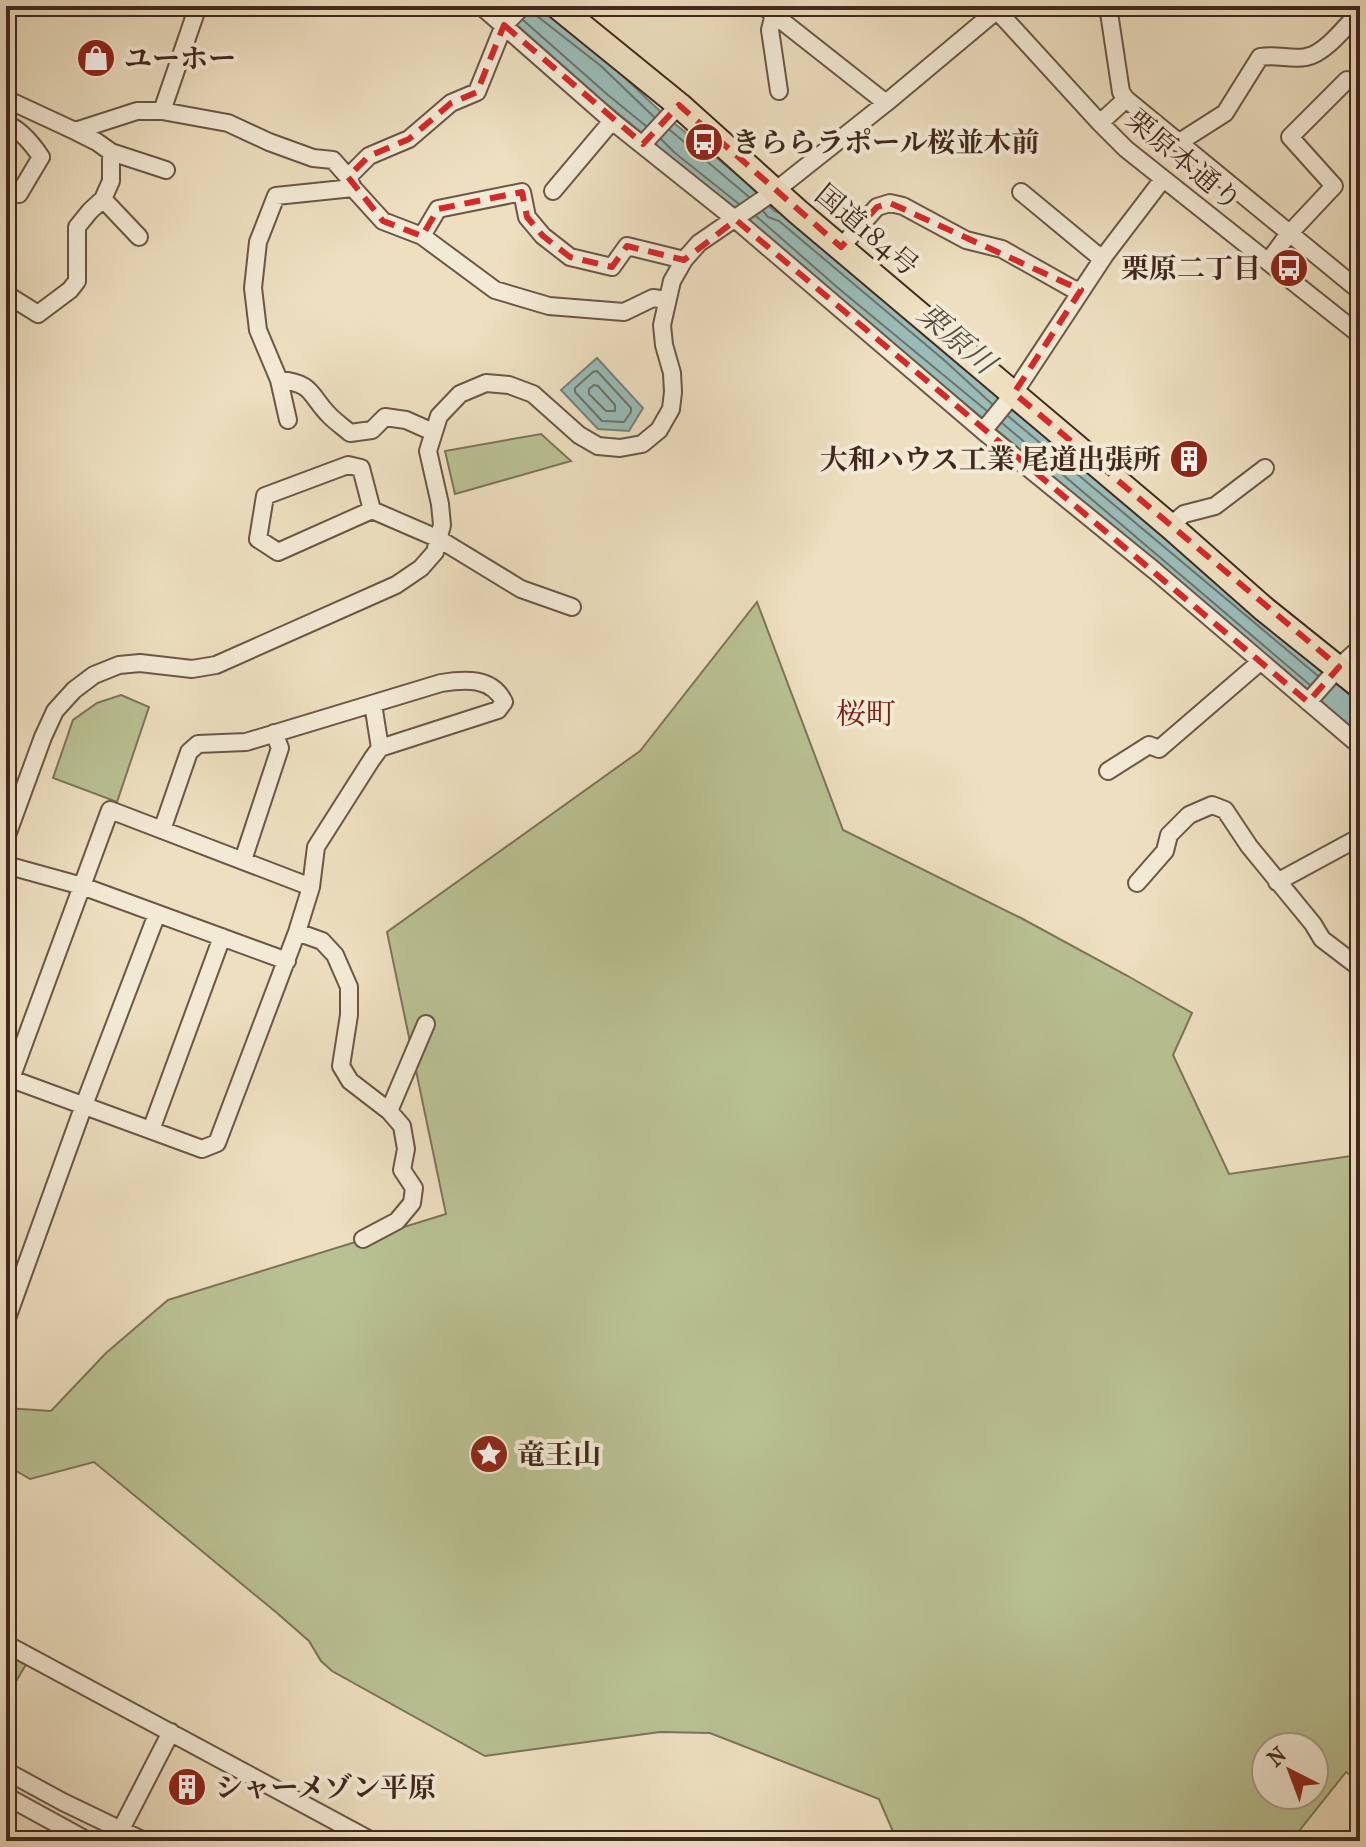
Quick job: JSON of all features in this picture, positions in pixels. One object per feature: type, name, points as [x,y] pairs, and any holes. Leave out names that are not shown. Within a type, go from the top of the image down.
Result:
[{"type":"highway","name":"国道184号","points":[[561,7],[769,194],[841,247],[1010,397],[1170,526],[1335,672],[1360,686]]},
{"type":"street","points":[[162,111],[197,6]]},
{"type":"street","points":[[481,6],[507,23],[612,121],[646,140],[739,217],[1260,662],[1310,700],[1360,746]]},
{"type":"street","points":[[288,420],[279,380],[258,330],[253,288],[258,242],[276,196],[350,182],[369,156],[409,139],[451,103],[477,92],[507,23],[523,6]]},
{"type":"street","points":[[1108,6],[1121,92],[1126,99],[1360,291]]},
{"type":"street","points":[[6,838],[55,711],[74,690],[94,675],[119,665],[140,663],[192,669],[216,665],[396,585],[421,568],[435,552],[442,525],[428,451],[439,416],[460,394],[486,383],[509,385],[533,394],[579,435],[598,446],[620,448],[642,444],[659,430],[671,409],[673,392],[662,325],[672,281],[684,260],[699,243],[739,217],[886,103],[995,8]]},
{"type":"street","name":"栗原本通り","points":[[995,8],[1126,149],[1360,335]]},
{"type":"street","points":[[768,10],[886,103]]},
{"type":"street","points":[[768,10],[779,91]]},
{"type":"street","points":[[1178,143],[1225,113],[1260,57],[1304,58],[1315,54],[1341,33],[1360,11]]},
{"type":"street","points":[[1268,262],[1290,233],[1334,186],[1290,137],[1347,80]]},
{"type":"street","points":[[6,99],[97,142],[111,152],[166,170]]},
{"type":"street","points":[[1100,123],[1126,99]]},
{"type":"street","points":[[646,140],[674,110]]},
{"type":"street","points":[[75,131],[137,111],[162,111],[228,123],[313,158],[333,160],[383,221],[422,236],[495,290],[549,306],[624,312],[653,298],[666,300]]},
{"type":"street","points":[[553,191],[612,121]]},
{"type":"street","points":[[6,124],[12,126],[41,157],[19,194],[6,190]]},
{"type":"street","points":[[6,294],[38,314],[77,281],[77,227],[103,199],[111,181],[111,152]]},
{"type":"street","points":[[985,428],[1010,397],[1102,259],[1163,179]]},
{"type":"street","points":[[422,236],[438,209],[522,192],[527,217],[543,236],[570,257],[612,267],[627,246],[684,260]]},
{"type":"street","points":[[1021,192],[1102,259]]},
{"type":"street","points":[[103,199],[139,237]]},
{"type":"street","points":[[841,247],[877,207],[890,203],[903,206],[966,240],[1002,249],[1073,289],[1081,290]]},
{"type":"street","points":[[279,380],[294,381],[310,390],[330,416],[350,433],[372,430],[385,417],[406,420],[433,432]]},
{"type":"street","points":[[372,510],[361,468],[348,465],[265,496],[258,539],[278,552],[372,510],[439,539],[521,589],[572,607]]},
{"type":"street","points":[[1170,526],[1184,514],[1215,506],[1265,468]]},
{"type":"street","points":[[1310,700],[1360,648]]},
{"type":"street","points":[[1108,771],[1149,745],[1159,749],[1260,662]]},
{"type":"street","points":[[162,830],[189,752],[198,744],[246,742],[441,683],[461,680],[478,681],[499,691],[504,702],[498,710],[380,748],[372,759],[316,847],[311,887],[297,932],[217,1143],[202,1149],[84,1105],[8,1083],[110,810],[162,830],[243,860],[311,887]]},
{"type":"street","points":[[373,704],[380,748]]},
{"type":"street","points":[[243,860],[280,748],[274,733]]},
{"type":"street","points":[[1137,883],[1165,851],[1169,835],[1189,815],[1212,805],[1225,810],[1249,846],[1322,939],[1360,968]]},
{"type":"street","points":[[1277,882],[1360,837]]},
{"type":"street","points":[[6,865],[82,886],[287,961]]},
{"type":"street","points":[[6,1321],[157,914]]},
{"type":"street","points":[[297,932],[322,941],[335,955],[349,987],[349,1015],[341,1066],[350,1081],[389,1111],[402,1126],[406,1149],[402,1170],[414,1188],[412,1203],[397,1221],[363,1239]]},
{"type":"street","points":[[151,1130],[222,937]]},
{"type":"street","points":[[389,1111],[426,1024]]},
{"type":"street","points":[[6,1644],[372,1841]]},
{"type":"street","points":[[119,1835],[171,1732]]},
{"type":"street","points":[[6,1771],[119,1835],[144,1841]]},
{"type":"street","points":[[6,1796],[88,1841]]},
{"type":"highlighted area","points":[[504,25],[643,144],[679,105],[841,247],[877,207],[890,203],[1081,290],[1014,393],[1339,667],[1308,702],[736,220],[684,260],[627,246],[612,267],[570,257],[543,236],[527,217],[522,192],[438,209],[422,236],[383,221],[348,177],[369,156],[409,139],[451,103],[477,92]]},
{"type":"green space","points":[[541,434],[571,461],[455,494],[445,451]]},
{"type":"green space","points":[[757,602],[843,830],[1021,918],[1192,1013],[1173,1055],[1229,1174],[1351,1156],[1360,1164],[1360,1782],[1346,1772],[1330,1792],[1330,1731],[1250,1731],[1250,1811],[1315,1811],[1291,1841],[897,1841],[879,1799],[710,1733],[660,1732],[485,1756],[332,1671],[321,1661],[309,1641],[94,1462],[30,1479],[6,1465],[6,1408],[51,1411],[106,1353],[168,1300],[446,1214],[387,932],[640,751]]},
{"type":"green space","points":[[121,695],[149,707],[117,802],[53,778],[73,720],[97,703]]},
{"type":"green space","points":[[6,1652],[27,1663],[6,1698]]},
{"type":"water","points":[[489,6],[538,6],[606,60],[663,114],[746,182],[774,211],[783,214],[1325,672],[1360,704],[1360,739],[754,225],[670,159],[515,23]]},
{"type":"water","points":[[597,358],[643,408],[629,431],[598,429],[561,390]]},
{"type":"place","name":"ユーホー","points":[[96,58]]},
{"type":"place","name":"きららラポール桜並木前","points":[[704,142]]},
{"type":"place","name":"栗原二丁目","points":[[1289,268]]},
{"type":"place","name":"大和ハウス工業 尾道出張所","points":[[1189,459]]},
{"type":"place","name":"竜王山","points":[[489,1454]]},
{"type":"place","name":"シャーメゾン平原","points":[[187,1787]]},
{"type":"district","name":"桜町","points":[[866,714]]},
{"type":"water label","name":"栗原川","points":[[956,339]]}]
